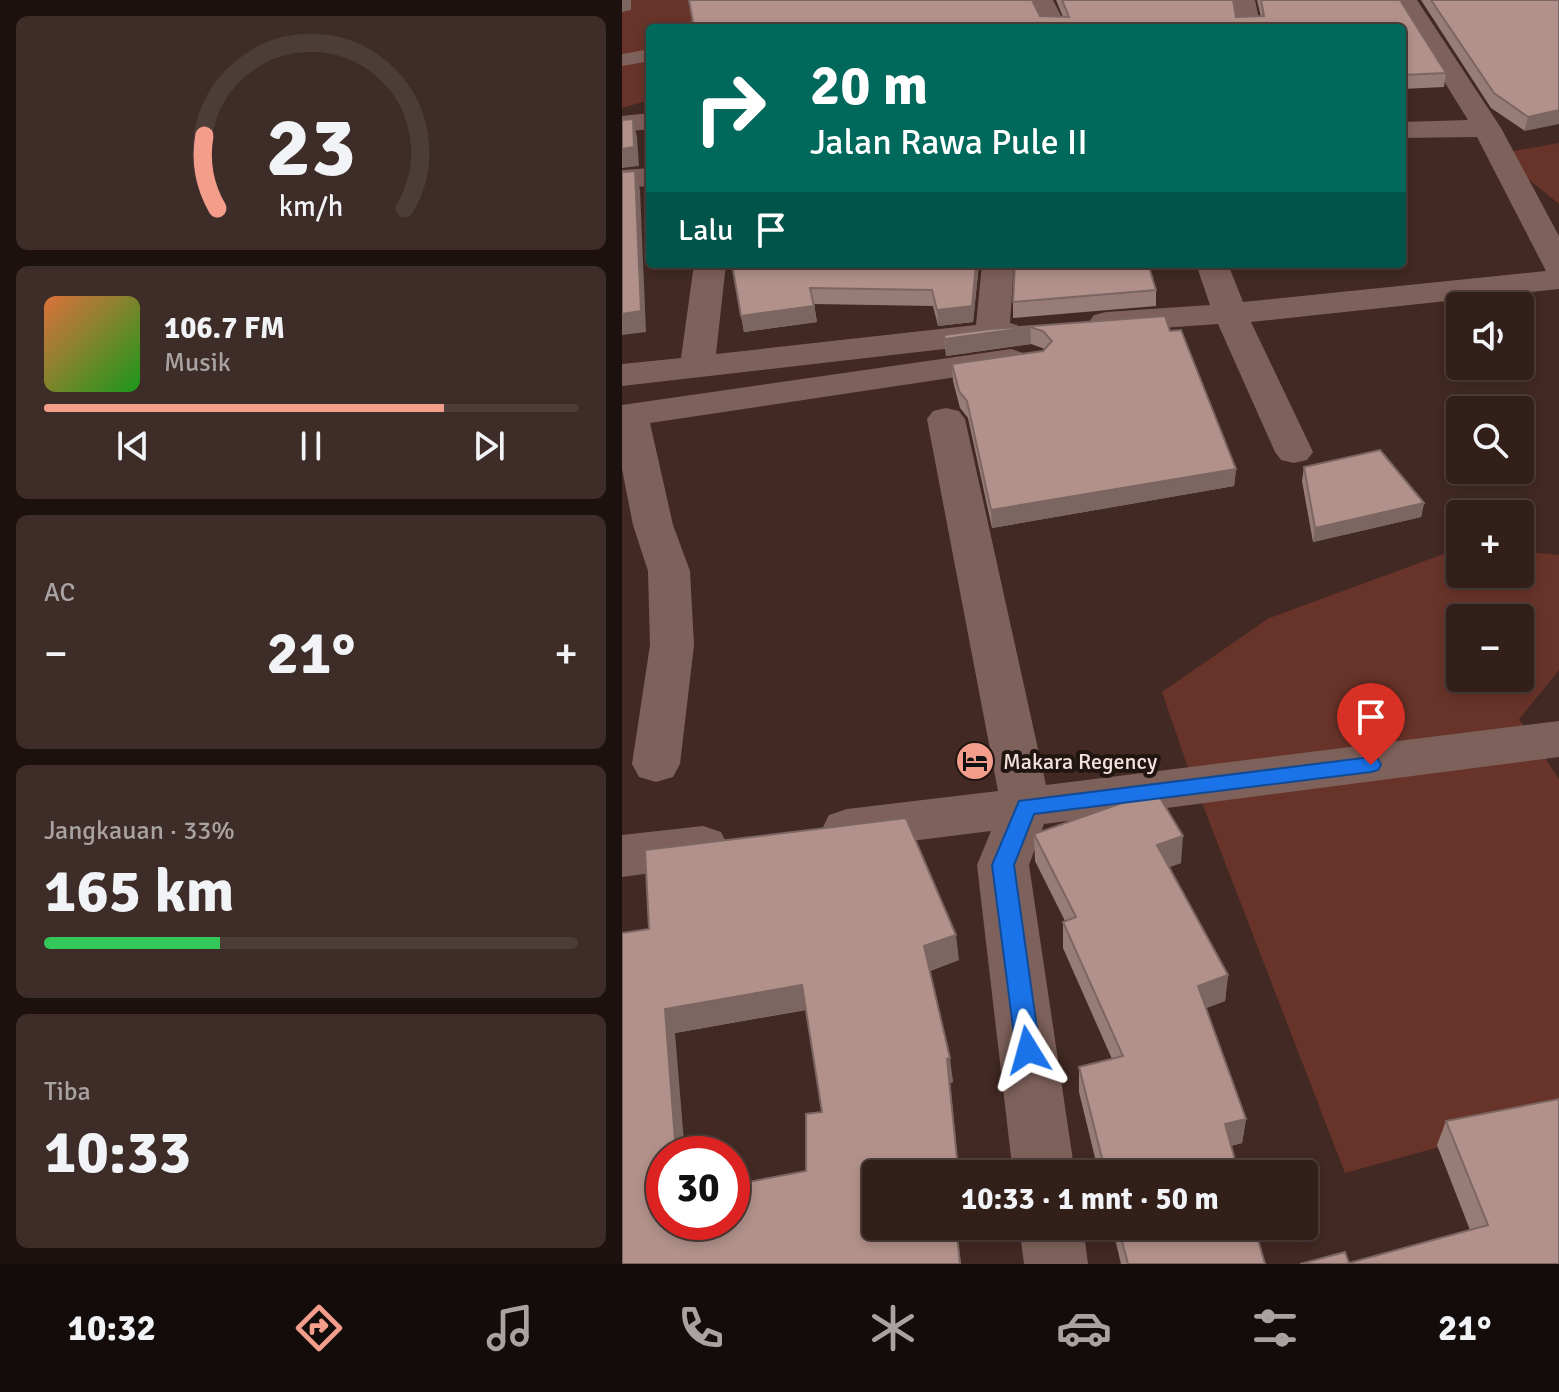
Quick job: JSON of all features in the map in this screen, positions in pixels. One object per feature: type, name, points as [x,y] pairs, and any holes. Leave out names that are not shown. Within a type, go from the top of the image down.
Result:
[{"type":"street","points":[[1041,0],[1053,24]]},
{"type":"street","points":[[1243,0],[1248,24]]},
{"type":"street","points":[[1408,4],[1487,128],[1559,266]]},
{"type":"street","points":[[622,124],[646,121]]},
{"type":"street","points":[[1406,130],[1487,128]]},
{"type":"street","points":[[622,179],[646,177]]},
{"type":"street","points":[[697,368],[710,268]]},
{"type":"street","points":[[992,333],[998,268]]},
{"type":"street","points":[[1213,268],[1229,311],[1294,452]]},
{"type":"street","points":[[656,764],[672,645],[669,571],[653,525],[626,416],[1229,311],[1279,310],[1559,279]]},
{"type":"street","points":[[622,375],[992,333],[1061,340],[1160,339]]},
{"type":"street","points":[[946,419],[1026,807],[1003,865],[1042,1160]]},
{"type":"street","points":[[811,834],[1559,739]]},
{"type":"street","points":[[622,856],[749,841]]},
{"type":"street","points":[[1053,1240],[1056,1264]]},
{"type":"lane","points":[[622,60],[646,56]]},
{"type":"shaded area","points":[[622,0],[763,0],[774,24],[646,24],[646,101],[622,108]]},
{"type":"shaded area","points":[[1559,143],[1559,204],[1497,154]]},
{"type":"shaded area","points":[[1534,552],[1559,555],[1559,670],[1519,719],[1559,779],[1559,1114],[1345,1173],[1162,692],[1269,618],[1446,553],[1446,588],[1534,588]]},
{"type":"building","points":[[689,0],[1032,0],[1040,16],[1069,17],[1062,0],[1233,0],[1236,17],[1264,16],[1261,0],[1400,0],[1446,73],[1406,75],[1406,24],[693,24]]},
{"type":"building","points":[[1431,0],[1559,0],[1559,110],[1528,117],[1494,93]]},
{"type":"building","points":[[633,119],[634,147],[622,149],[622,120]]},
{"type":"building","points":[[635,171],[641,311],[622,314],[622,172]]},
{"type":"building","points":[[733,268],[976,268],[972,306],[937,310],[932,290],[810,288],[814,306],[741,316]]},
{"type":"building","points":[[1015,268],[1149,268],[1156,290],[1013,302]]},
{"type":"building","points":[[1165,316],[1170,331],[1181,330],[1236,469],[991,510],[967,401],[959,391],[952,364],[1043,351],[1052,341],[1043,331],[1030,327],[945,339],[944,335],[991,329]]},
{"type":"building","points":[[1380,450],[1424,503],[1315,528],[1304,467]]},
{"type":"building","points":[[1156,791],[1183,836],[1157,845],[1228,975],[1198,986],[1246,1119],[1225,1124],[1235,1160],[1102,1160],[1079,1067],[1123,1056],[1063,922],[1076,917],[1034,834]]},
{"type":"building","points":[[906,818],[956,935],[924,946],[950,1058],[947,1059],[957,1160],[862,1160],[862,1240],[957,1240],[960,1264],[622,1264],[622,933],[649,929],[645,850]],"holes":[[[802,985],[822,1112],[806,1114],[806,1171],[750,1182],[750,1240],[646,1240],[646,1136],[675,1136],[665,1009]]]},
{"type":"building","points":[[1559,1099],[1559,1264],[1300,1264],[1345,1252],[1349,1263],[1488,1225],[1446,1121]]},
{"type":"building","points":[[1122,1240],[1258,1240],[1265,1264],[1128,1264]]},
{"type":"place","name":"Makara Regency","points":[[975,761]]},
{"type":"route","points":[[1028,1050],[1003,865],[1026,807],[1371,765]]}]
